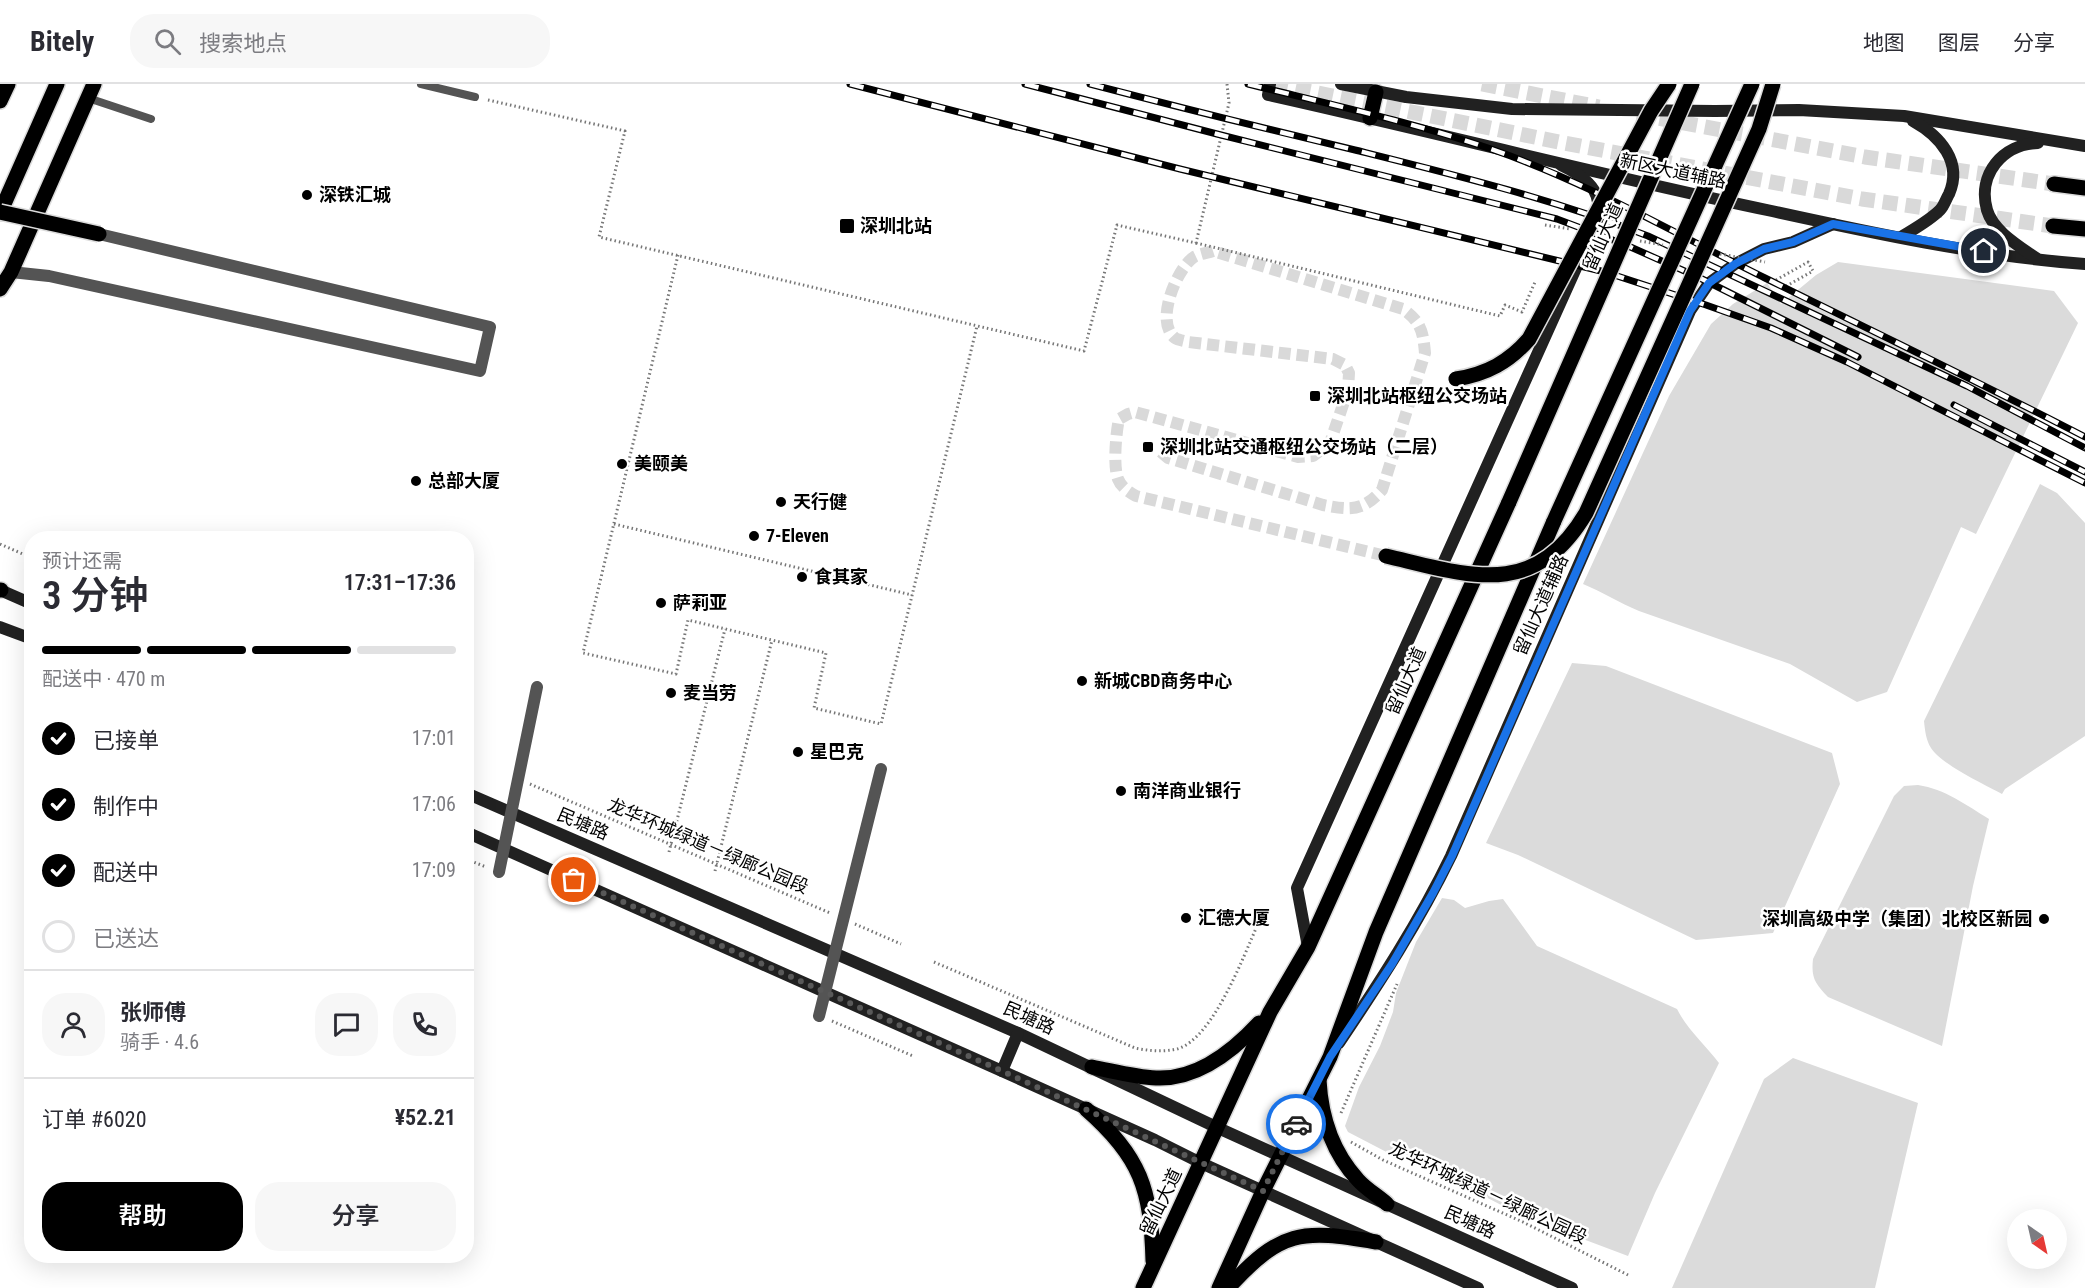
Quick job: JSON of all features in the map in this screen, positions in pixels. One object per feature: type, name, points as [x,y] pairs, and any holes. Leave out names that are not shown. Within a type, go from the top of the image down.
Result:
[{"type":"main road","points":[[0,101],[8,84]]},
{"type":"main road","points":[[57,84],[0,212],[99,234]]},
{"type":"main road","name":"新区大道辅路","points":[[1270,84],[1268,95],[1561,165],[1901,237],[2039,260],[2085,264]]},
{"type":"main road","points":[[1341,84],[1438,102],[1512,109],[1799,110],[1904,116],[2085,146]]},
{"type":"main road","points":[[1456,379],[1482,374],[1495,368],[1518,352],[1529,339],[1651,111],[1669,84]]},
{"type":"main road","name":"留仙大道","points":[[1143,1288],[1270,1012],[1308,947],[1509,502],[1692,84]]},
{"type":"main road","points":[[1220,1288],[1280,1155],[1330,1057],[1376,932],[1554,521],[1752,84]]},
{"type":"main road","points":[[1386,556],[1468,573],[1505,574],[1538,565],[1563,546],[1575,532],[1586,513],[1759,129],[1773,84]]},
{"type":"main road","points":[[0,289],[11,272],[91,91]]},
{"type":"main road","points":[[1370,118],[1376,92]]},
{"type":"main road","points":[[1901,237],[1942,209],[1952,186],[1951,163],[1943,145],[1928,130],[1904,116]]},
{"type":"main road","points":[[2039,260],[2009,239],[1997,226],[1987,210],[1985,188],[1991,170],[2005,152],[2029,143],[2058,142]]},
{"type":"main road","points":[[1308,947],[1297,888],[1596,224],[1599,205],[1596,193],[1578,173],[1561,165]]},
{"type":"main road","points":[[2054,184],[2085,188]]},
{"type":"main road","name":"留仙大道辅路","points":[[1330,1057],[1392,964],[1452,856],[1690,311],[1709,283],[1735,264],[1764,249],[1793,242],[1833,224]]},
{"type":"main road","points":[[2053,226],[2085,229]]},
{"type":"main road","points":[[0,590],[24,600]]},
{"type":"main road","points":[[0,627],[24,636]]},
{"type":"main road","name":"民塘路","points":[[474,796],[1018,1033],[1216,1127],[1572,1288]]},
{"type":"main road","points":[[474,836],[1002,1071],[1478,1288]]},
{"type":"main road","points":[[1092,1067],[1157,1078],[1178,1076],[1197,1070],[1216,1059],[1248,1036],[1270,1012]]},
{"type":"main road","points":[[1002,1071],[1018,1033]]},
{"type":"main road","points":[[1319,1079],[1321,1104],[1334,1144],[1358,1180],[1387,1204]]},
{"type":"main road","points":[[1086,1109],[1119,1140],[1138,1168],[1150,1215],[1153,1264]]},
{"type":"main road","points":[[1228,1288],[1264,1252],[1282,1242],[1300,1236],[1319,1234],[1376,1242]]},
{"type":"street","points":[[11,272],[48,276],[480,372],[490,327],[99,234]]},
{"type":"street","points":[[499,872],[537,687]]},
{"type":"street","points":[[819,1016],[881,769]]},
{"type":"lane","points":[[421,84],[475,97]]},
{"type":"lane","points":[[91,91],[151,119]]},
{"type":"path","points":[[1196,243],[1229,103],[1227,84]]},
{"type":"path","points":[[475,97],[625,131],[599,237],[1084,351],[1117,225],[1500,316],[1505,305],[1522,312],[1535,282]]},
{"type":"path","points":[[1545,225],[1579,231]]},
{"type":"path","points":[[1637,241],[1672,246]]},
{"type":"path","points":[[1719,254],[1765,262]]},
{"type":"path","points":[[678,255],[583,653],[675,674],[688,620],[772,640],[826,653],[814,708],[881,724],[977,326]]},
{"type":"path","points":[[1776,280],[1808,262],[1813,272],[1781,289]]},
{"type":"path","points":[[614,524],[912,595]]},
{"type":"path","points":[[0,544],[24,554]]},
{"type":"path","points":[[669,852],[724,629]]},
{"type":"path","points":[[715,871],[772,640]]},
{"type":"path","name":"龙华环城绿道－绿廊公园段","points":[[525,781],[836,916]]},
{"type":"path","points":[[474,862],[499,872]]},
{"type":"path","points":[[846,920],[900,944]]},
{"type":"path","points":[[934,962],[1136,1048],[1151,1051],[1179,1048],[1196,1037],[1218,1009],[1258,924]]},
{"type":"path","points":[[1339,1122],[1345,1102],[1398,980]]},
{"type":"path","points":[[819,1016],[913,1056]]},
{"type":"path","name":"龙华环城绿道－绿廊公园段","points":[[1345,1137],[1353,1144],[1383,1160],[1523,1222],[1628,1275]]},
{"type":"shaded area","points":[[1838,262],[2054,291],[2078,323],[1976,534],[1961,527],[1887,692],[1857,702],[1790,664],[1639,611],[1583,584],[1669,396],[1711,324],[1733,304],[1767,283],[1781,304],[1816,275]]},
{"type":"shaded area","points":[[2040,484],[2057,493],[2085,523],[2085,736],[2005,789],[2002,794],[1964,774],[1936,754],[1928,742],[1924,721]]},
{"type":"shaded area","points":[[1572,663],[1606,666],[1832,753],[1840,784],[1773,933],[1696,940],[1518,855],[1486,843]]},
{"type":"shaded area","points":[[1918,785],[1946,794],[1989,819],[1973,886],[1942,1046],[1828,997],[1813,976],[1813,959],[1894,796],[1904,786]]},
{"type":"shaded area","points":[[1442,898],[1454,900],[1465,908],[1503,899],[1537,946],[1677,1009],[1691,1030],[1719,1063],[1655,1193],[1628,1256],[1505,1207],[1430,1168],[1398,1158],[1348,1132],[1345,1126],[1359,1087],[1380,1046],[1393,1012],[1396,993],[1416,942]]},
{"type":"shaded area","points":[[1793,1058],[1918,1103],[1875,1288],[1672,1288],[1764,1079]]},
{"type":"tunnel","points":[[1273,84],[1564,143],[1862,199],[2053,226]]},
{"type":"tunnel","points":[[1482,84],[1599,107]]},
{"type":"tunnel","points":[[1637,114],[1865,157],[2054,184]]},
{"type":"tunnel","points":[[1161,452],[1168,458],[1323,505],[1341,508],[1362,506],[1382,490],[1425,353],[1420,328],[1414,318],[1403,309],[1213,251],[1196,256],[1181,272],[1170,296],[1167,308],[1169,330],[1175,338],[1188,342],[1333,359],[1345,365],[1349,373],[1348,390],[1330,443],[1313,456],[1298,457],[1135,412],[1119,419],[1116,441],[1116,473],[1119,482],[1136,496],[1386,556]]},
{"type":"railway","points":[[850,84],[1180,169],[1605,272],[1771,328],[1847,362],[2085,483]]},
{"type":"railway","points":[[1025,84],[1557,219],[1626,245],[1698,277],[1858,357]]},
{"type":"railway","points":[[1090,84],[1467,178],[1576,210],[1648,236],[1967,386],[2085,448]]},
{"type":"railway","points":[[1248,84],[1431,130],[1527,162],[1596,192],[2085,437]]},
{"type":"railway","points":[[1954,405],[2085,472]]},
{"type":"way so far","points":[[574,880],[1155,1140],[1263,1191],[1296,1124]]},
{"type":"place","name":"深铁汇城","points":[[307,195]]},
{"type":"place","name":"深圳北站","points":[[847,226]]},
{"type":"place","name":"深圳北站枢纽公交场站","points":[[1315,396]]},
{"type":"place","name":"深圳北站交通枢纽公交场站（二层）","points":[[1148,447]]},
{"type":"place","name":"美颐美","points":[[622,464]]},
{"type":"place","name":"总部大厦","points":[[416,481]]},
{"type":"place","name":"天行健","points":[[781,502]]},
{"type":"place","name":"7-Eleven","points":[[754,536]]},
{"type":"place","name":"食其家","points":[[802,577]]},
{"type":"place","name":"萨莉亚","points":[[661,603]]},
{"type":"place","name":"新城CBD商务中心","points":[[1082,681]]},
{"type":"place","name":"麦当劳","points":[[671,693]]},
{"type":"place","name":"星巴克","points":[[798,752]]},
{"type":"place","name":"南洋商业银行","points":[[1121,791]]},
{"type":"place","name":"汇德大厦","points":[[1186,918]]},
{"type":"place","name":"深圳高级中学（集团）北校区新园","points":[[2044,919]]},
{"type":"route","points":[[1296,1124],[1330,1057],[1392,964],[1452,856],[1690,311],[1709,283],[1735,264],[1764,249],[1793,242],[1833,224],[1984,251]]}]
